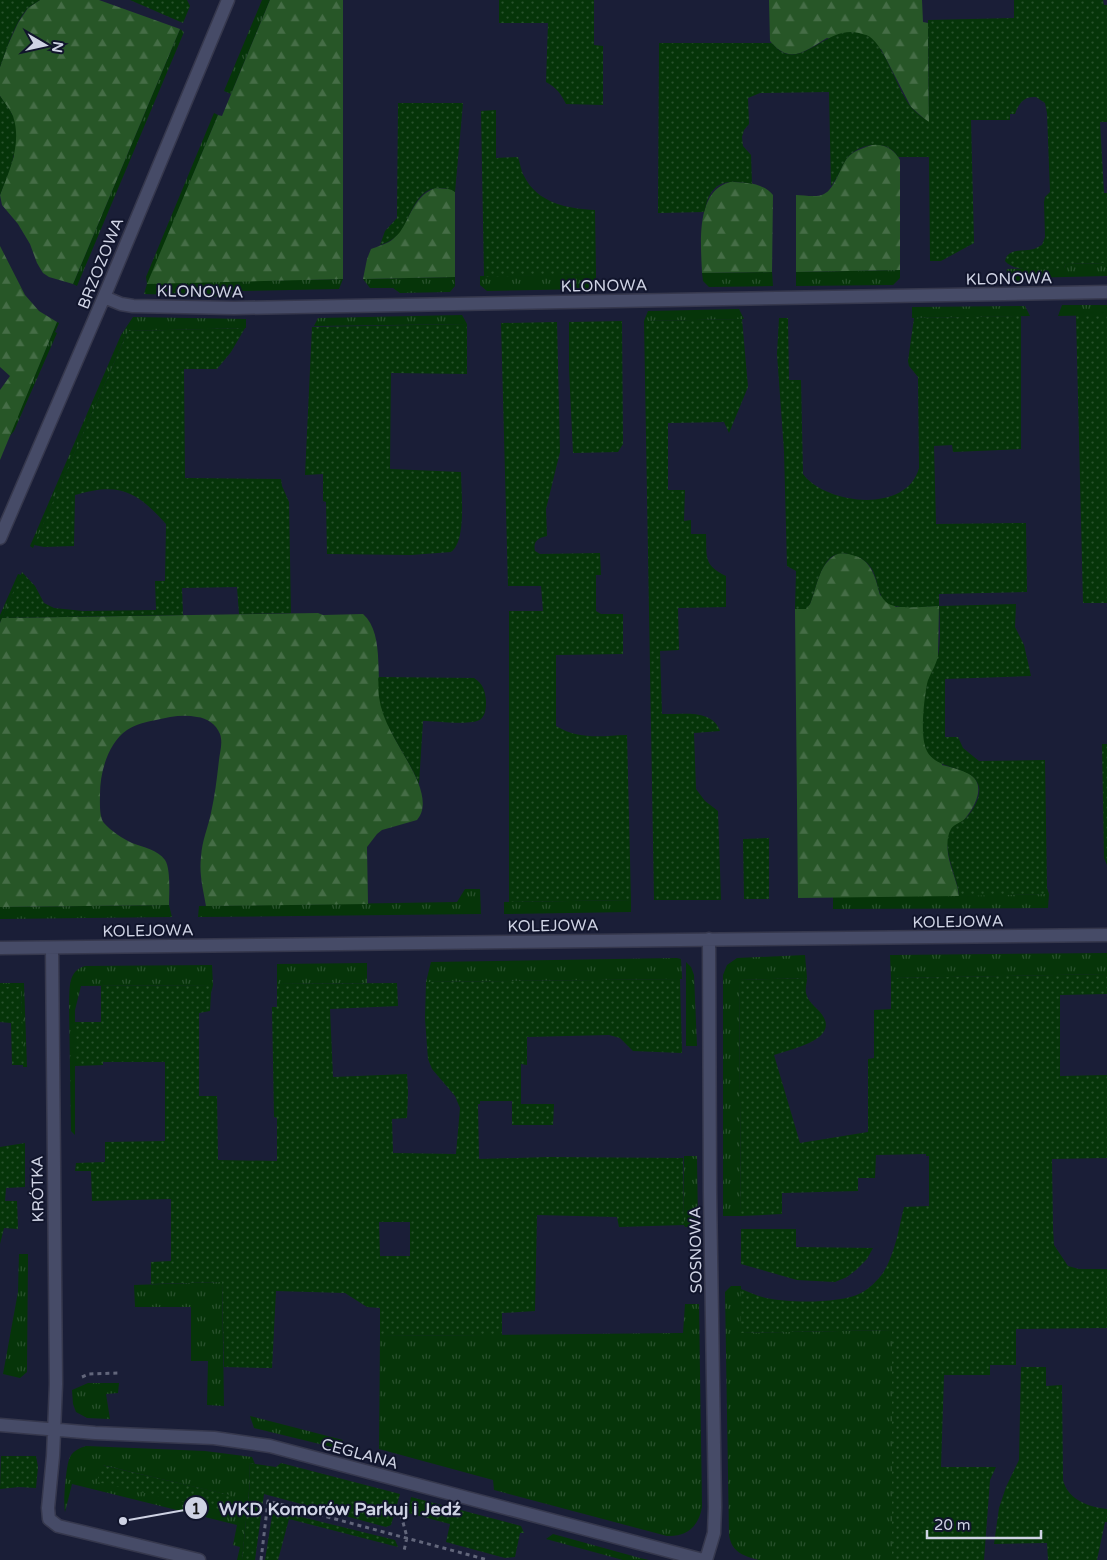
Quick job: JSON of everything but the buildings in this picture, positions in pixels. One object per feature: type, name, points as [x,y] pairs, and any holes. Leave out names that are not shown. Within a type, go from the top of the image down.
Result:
[{"type":"street","name":"BRZOZOWA","points":[[0,538],[104,297],[228,0]]},
{"type":"street","name":"KLONOWA","points":[[104,297],[120,304],[133,306],[234,308],[1107,292]]},
{"type":"street","name":"KOLEJOWA","points":[[0,948],[1107,935]]},
{"type":"street","name":"SOSNOWA","points":[[705,1560],[714,1533],[715,1507],[710,1193],[709,939]]},
{"type":"street","name":"KRÓTKA","points":[[52,948],[56,1384],[48,1508],[49,1519],[53,1523],[199,1560]]},
{"type":"street","name":"CEGLANA","points":[[0,1425],[95,1433],[228,1439],[270,1446],[705,1560]]},
{"type":"path","points":[[81,1378],[89,1374],[118,1373]]},
{"type":"path","points":[[404,1551],[407,1537],[401,1516],[408,1482]]},
{"type":"path","points":[[261,1560],[268,1501],[488,1560]]},
{"type":"green space","points":[[0,0],[40,0],[30,6],[22,15],[11,36],[0,67]]},
{"type":"green space","points":[[40,0],[99,0],[180,29],[73,284],[49,277],[43,273],[30,244],[18,224],[2,205],[0,195],[14,156],[12,114],[0,96],[0,67],[18,23],[28,8]]},
{"type":"green space","points":[[130,0],[187,0],[190,6],[183,23]]},
{"type":"green space","points":[[262,0],[270,0],[231,94],[224,91]]},
{"type":"green space","points":[[270,0],[343,0],[343,279],[147,284],[218,115],[222,116]]},
{"type":"green space","points":[[499,0],[594,0],[594,45],[603,46],[603,105],[566,104],[558,92],[546,82],[548,23],[499,23]]},
{"type":"green space","points":[[769,0],[922,0],[923,22],[928,23],[929,123],[911,107],[881,49],[827,38],[797,54],[784,53],[777,48],[770,41]]},
{"type":"green space","points":[[1014,0],[1103,0],[1104,5],[1107,5],[1107,122],[1100,122],[1104,193],[1107,193],[1107,263],[1066,264],[1064,268],[1033,270],[1017,268],[1005,261],[1009,254],[1013,252],[1034,249],[1042,245],[1045,237],[1044,202],[1045,197],[1050,192],[1047,113],[1045,103],[1036,97],[1025,99],[1015,114],[1010,114],[1010,120],[971,120],[974,243],[941,261],[930,261],[929,157],[898,157],[888,147],[881,145],[866,146],[852,153],[847,158],[831,186],[829,92],[760,93],[748,98],[749,124],[744,130],[742,137],[743,146],[751,155],[752,184],[729,182],[719,185],[710,195],[704,212],[658,213],[659,43],[772,43],[782,52],[792,55],[846,32],[859,33],[869,36],[876,42],[906,100],[917,113],[929,122],[928,20],[1014,18]]},
{"type":"green space","points":[[180,29],[184,32],[77,286],[73,284]]},
{"type":"green space","points":[[0,96],[13,116],[16,136],[14,156],[0,195]]},
{"type":"green space","points":[[398,103],[463,103],[455,192],[440,188],[425,192],[415,204],[396,237],[380,245],[385,231],[397,218]]},
{"type":"green space","points":[[496,110],[496,158],[518,157],[523,174],[530,185],[537,193],[554,203],[574,208],[595,210],[596,274],[484,277],[481,111]]},
{"type":"green space","points":[[214,113],[218,115],[148,283],[343,279],[339,289],[241,291],[234,297],[144,294],[147,284],[146,277]]},
{"type":"green space","points":[[875,144],[890,149],[900,160],[900,270],[796,272],[796,195],[814,196],[824,194],[831,188],[844,162],[850,155]]},
{"type":"green space","points":[[730,182],[759,186],[773,195],[772,272],[702,273],[701,234],[705,207],[719,187]]},
{"type":"green space","points":[[435,188],[451,189],[455,192],[455,277],[363,279],[371,249],[386,244],[393,239],[399,233],[416,204],[427,192]]},
{"type":"green space","points":[[0,246],[25,295],[39,311],[57,322],[0,460],[0,390],[10,376],[0,367]]},
{"type":"green space","points":[[1107,263],[1107,276],[1025,278],[1019,283],[1012,283],[1006,277],[1007,269],[1064,268],[1066,264]]},
{"type":"green space","points":[[900,270],[900,278],[893,285],[796,286],[796,272]]},
{"type":"green space","points":[[772,272],[773,286],[709,287],[703,281],[702,273]]},
{"type":"green space","points":[[596,274],[596,282],[590,289],[487,291],[480,285],[480,276]]},
{"type":"green space","points":[[455,277],[455,286],[450,292],[400,293],[393,288],[370,288],[363,279]]},
{"type":"green space","points":[[1062,305],[1107,305],[1107,315],[1058,316]]},
{"type":"green space","points":[[1025,306],[1030,316],[912,318],[912,307]]},
{"type":"green space","points":[[739,309],[744,319],[644,321],[648,311]]},
{"type":"green space","points":[[462,315],[467,324],[314,326],[318,318]]},
{"type":"green space","points":[[1076,315],[1107,315],[1107,603],[1083,603]]},
{"type":"green space","points":[[1021,316],[1021,449],[953,452],[952,445],[934,446],[936,524],[1026,523],[1027,592],[939,594],[939,606],[904,607],[891,605],[883,599],[875,575],[869,565],[858,557],[842,553],[834,555],[823,568],[810,604],[806,609],[795,609],[796,571],[787,566],[784,451],[777,354],[779,318],[788,318],[789,380],[801,380],[803,474],[814,485],[829,493],[865,500],[883,498],[899,493],[912,483],[919,468],[918,377],[909,366],[908,361],[914,318]]},
{"type":"green space","points":[[133,317],[246,319],[246,328],[128,331],[33,548],[30,546],[121,335]]},
{"type":"green space","points":[[742,319],[748,387],[729,433],[724,422],[668,423],[668,490],[685,490],[684,521],[691,520],[691,534],[706,534],[708,560],[713,568],[726,576],[726,607],[678,608],[679,650],[660,651],[662,714],[695,714],[703,716],[716,724],[720,731],[694,733],[696,789],[705,801],[718,811],[721,900],[654,900],[644,321]]},
{"type":"green space","points":[[622,321],[623,444],[618,452],[573,453],[569,322]]},
{"type":"green space","points":[[57,322],[59,323],[55,332],[57,333],[14,431],[9,437]]},
{"type":"green space","points":[[557,322],[560,452],[546,509],[547,536],[536,541],[535,551],[540,554],[600,553],[601,575],[596,575],[596,611],[601,614],[623,614],[623,654],[556,655],[556,726],[582,735],[627,735],[631,900],[509,902],[509,611],[543,611],[541,586],[508,586],[501,323]]},
{"type":"green space","points":[[467,324],[467,374],[391,373],[390,469],[461,472],[462,515],[456,546],[451,552],[411,555],[327,554],[326,502],[323,501],[323,474],[305,475],[312,327]]},
{"type":"green space","points":[[245,328],[231,352],[217,369],[184,369],[185,478],[281,479],[289,502],[291,613],[239,614],[237,587],[182,588],[183,615],[2,618],[22,572],[35,586],[44,603],[54,608],[83,611],[156,610],[155,581],[165,581],[166,524],[136,497],[126,492],[104,489],[75,495],[74,546],[44,547],[34,545],[128,331]]},
{"type":"green space","points":[[839,553],[857,556],[863,560],[872,571],[880,595],[896,607],[939,606],[938,656],[942,765],[968,773],[974,777],[978,788],[974,805],[949,840],[949,860],[959,896],[798,898],[795,609],[806,608],[810,604],[823,568],[832,557]]},
{"type":"green space","points":[[18,574],[21,575],[0,623],[0,615]]},
{"type":"green space","points":[[1016,604],[1015,627],[1024,645],[1031,676],[945,679],[945,737],[958,737],[963,748],[979,761],[1045,760],[1047,888],[1049,894],[959,896],[948,854],[948,837],[952,827],[964,819],[976,804],[979,787],[976,780],[970,775],[937,761],[931,756],[924,743],[923,717],[926,691],[939,650],[939,606]]},
{"type":"green space","points":[[318,613],[323,615],[363,614],[370,623],[377,647],[379,690],[384,714],[416,777],[423,800],[422,811],[417,820],[382,830],[367,847],[368,904],[206,906],[201,875],[201,857],[214,800],[221,741],[218,730],[211,722],[187,716],[171,717],[149,722],[127,730],[110,750],[100,785],[100,809],[104,823],[121,837],[154,851],[165,860],[169,876],[169,905],[0,907],[0,623],[2,618]]},
{"type":"green space","points":[[378,677],[474,678],[484,690],[486,708],[481,719],[463,723],[423,721],[419,784],[385,720],[379,697]]},
{"type":"green space","points":[[1102,744],[1107,744],[1107,865],[1104,858]]},
{"type":"green space","points":[[769,838],[769,899],[744,899],[743,839]]},
{"type":"green space","points":[[465,889],[480,889],[481,914],[198,917],[199,906],[457,902]]},
{"type":"green space","points":[[1049,894],[1048,908],[833,909],[833,897]]},
{"type":"green space","points":[[631,900],[631,912],[504,914],[504,902]]},
{"type":"green space","points":[[169,905],[172,917],[0,919],[0,907]]},
{"type":"green space","points":[[1107,953],[1107,974],[891,978],[890,955]]},
{"type":"green space","points":[[805,955],[807,978],[739,980],[741,1216],[723,1216],[723,975],[727,965],[737,958]]},
{"type":"green space","points":[[681,959],[682,979],[426,982],[431,962]]},
{"type":"green space","points":[[686,962],[691,967],[694,975],[697,1046],[686,1046]]},
{"type":"green space","points":[[367,963],[367,983],[277,984],[277,964]]},
{"type":"green space","points":[[212,965],[213,985],[81,986],[75,1010],[75,1135],[71,1131],[69,1005],[70,987],[75,972],[85,966]]},
{"type":"green space","points":[[1107,974],[1107,994],[1060,995],[1060,1076],[1107,1075],[1107,1158],[1052,1159],[1054,1245],[1068,1266],[1079,1269],[1107,1269],[1107,1328],[1016,1329],[1016,1365],[990,1365],[990,1375],[944,1375],[941,1467],[996,1467],[990,1480],[984,1560],[892,1560],[892,1330],[741,1333],[741,1289],[766,1298],[814,1302],[852,1297],[867,1289],[879,1279],[891,1258],[904,1207],[929,1206],[929,1156],[926,1156],[926,1154],[876,1155],[875,1178],[858,1178],[858,1191],[782,1193],[782,1214],[741,1216],[739,980],[807,978],[807,997],[824,1018],[826,1026],[823,1033],[817,1038],[799,1047],[774,1055],[800,1143],[868,1132],[868,1059],[874,1058],[874,1010],[891,1009],[891,978]]},
{"type":"green space","points":[[680,979],[682,1053],[633,1051],[620,1038],[609,1035],[527,1037],[527,1065],[521,1064],[521,1104],[554,1104],[553,1125],[512,1125],[512,1101],[480,1101],[480,1104],[478,1104],[479,1159],[548,1157],[683,1158],[684,1225],[619,1227],[617,1217],[537,1215],[535,1311],[502,1313],[502,1335],[380,1336],[380,1308],[367,1307],[345,1293],[276,1291],[272,1368],[224,1367],[222,1282],[151,1284],[151,1262],[171,1261],[171,1199],[92,1201],[91,1171],[75,1171],[76,1163],[105,1162],[105,1142],[165,1141],[165,1062],[103,1062],[103,1065],[75,1066],[75,1022],[101,1022],[101,986],[213,985],[210,1011],[199,1013],[199,1096],[217,1096],[218,1160],[277,1161],[277,1118],[274,1117],[272,1007],[277,1007],[277,984],[397,983],[398,1006],[330,1009],[333,1077],[407,1074],[407,1118],[392,1119],[393,1153],[456,1154],[460,1108],[455,1096],[432,1069],[428,1059],[425,1019],[426,982]],"holes":[[[379,1222],[410,1222],[410,1256],[380,1256]]]},
{"type":"green space","points":[[0,983],[24,983],[27,1067],[23,1067],[21,987],[0,987]]},
{"type":"green space","points":[[0,987],[21,987],[24,1065],[12,1065],[11,1023],[0,1022]]},
{"type":"green space","points":[[25,1143],[25,1187],[6,1188],[5,1201],[17,1201],[18,1229],[4,1228],[0,1244],[0,1147]]},
{"type":"green space","points":[[684,1156],[697,1156],[698,1227],[685,1227],[684,1225]]},
{"type":"green space","points":[[741,1229],[796,1229],[796,1247],[873,1248],[867,1259],[847,1277],[835,1282],[797,1280],[741,1264]]},
{"type":"green space","points":[[19,1254],[28,1254],[27,1372],[20,1378],[3,1374],[18,1292]]},
{"type":"green space","points":[[222,1282],[224,1406],[207,1405],[208,1361],[191,1361],[191,1307],[135,1307],[134,1285]]},
{"type":"green space","points":[[731,1286],[741,1286],[741,1333],[892,1330],[892,1560],[759,1560],[740,1553],[733,1546],[729,1535],[725,1292]]},
{"type":"green space","points":[[685,1304],[699,1304],[702,1507],[695,1525],[680,1535],[667,1536],[494,1490],[493,1480],[379,1449],[380,1336],[683,1333]]},
{"type":"green space","points":[[1021,1367],[1046,1367],[1046,1386],[1062,1385],[1063,1480],[1069,1493],[1080,1501],[1107,1509],[1107,1522],[1105,1522],[1097,1560],[1048,1560],[1047,1543],[994,1544],[999,1508],[1006,1487],[1019,1460]]},
{"type":"green space","points":[[88,1383],[119,1383],[118,1393],[106,1394],[110,1419],[87,1418],[76,1412],[73,1404],[72,1390]]},
{"type":"green space","points":[[250,1416],[343,1440],[336,1448],[254,1428]]},
{"type":"green space","points":[[86,1446],[205,1451],[252,1457],[255,1464],[249,1463],[250,1481],[242,1560],[237,1560],[240,1547],[233,1545],[237,1525],[72,1484],[65,1512],[65,1484],[70,1457],[77,1450]],"holes":[[[102,1465],[229,1495],[225,1512]]]},
{"type":"green space","points":[[1,1456],[36,1456],[38,1467],[36,1488],[0,1489]]},
{"type":"green space","points":[[249,1463],[276,1467],[281,1463],[400,1494],[391,1525],[386,1527],[264,1494],[255,1560],[242,1560],[250,1482]]},
{"type":"green space","points":[[101,1465],[230,1495],[226,1512],[97,1482]]},
{"type":"green space","points":[[411,1497],[521,1526],[524,1533],[520,1533],[515,1557],[505,1558],[446,1542],[450,1524],[408,1513]]},
{"type":"green space","points":[[273,1510],[395,1540],[398,1547],[289,1519],[278,1560],[265,1560]]},
{"type":"green space","points":[[553,1534],[649,1560],[623,1560],[546,1539]]},
{"type":"place","name":"WKD Komorów Parkuj i Jedź","points":[[123,1521]]}]
